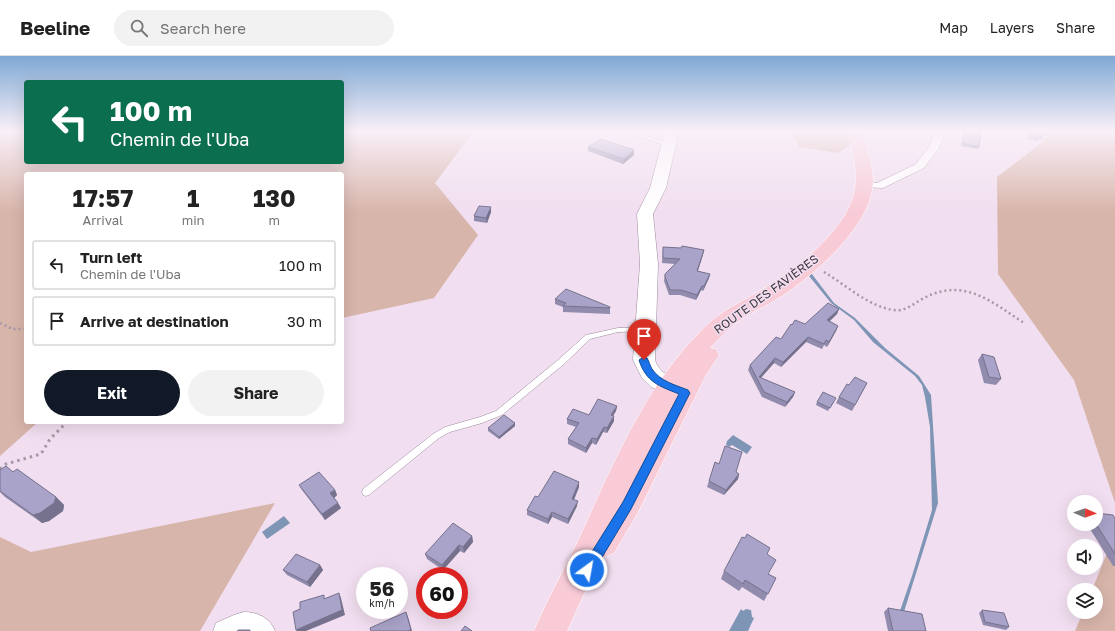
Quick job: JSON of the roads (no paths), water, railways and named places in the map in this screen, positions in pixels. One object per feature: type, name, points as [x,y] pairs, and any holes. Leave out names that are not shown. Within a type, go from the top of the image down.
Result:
[{"type":"main road","name":"ROUTE DES FAVIÈRES","points":[[553,626],[627,506],[676,389],[684,363],[723,322],[775,290],[809,264],[839,236],[855,212],[865,185],[866,172],[862,158]]},
{"type":"street","points":[[666,158],[658,188],[645,214],[648,264],[644,360],[645,365],[652,376],[676,389]]},
{"type":"street","points":[[865,185],[879,186],[920,166],[926,158]]},
{"type":"street","points":[[224,631],[234,625],[245,623],[256,625],[264,631]]},
{"type":"lane","points":[[366,492],[436,436],[448,429],[488,418],[503,410],[561,362],[588,337],[618,330],[646,329]]},
{"type":"water","points":[[808,269],[834,303],[855,318],[885,348],[919,376],[931,395],[938,503],[898,631],[893,631],[912,576],[932,510],[930,427],[925,397],[922,385],[915,376],[873,342],[854,320],[831,303],[805,271]]},
{"type":"water","points":[[733,435],[752,447],[747,454],[732,445],[729,447],[726,445],[727,441]]},
{"type":"water","points":[[284,516],[290,523],[267,539],[262,532]]},
{"type":"water","points":[[741,609],[743,611],[746,609],[751,610],[752,617],[754,618],[748,631],[729,631]]}]
